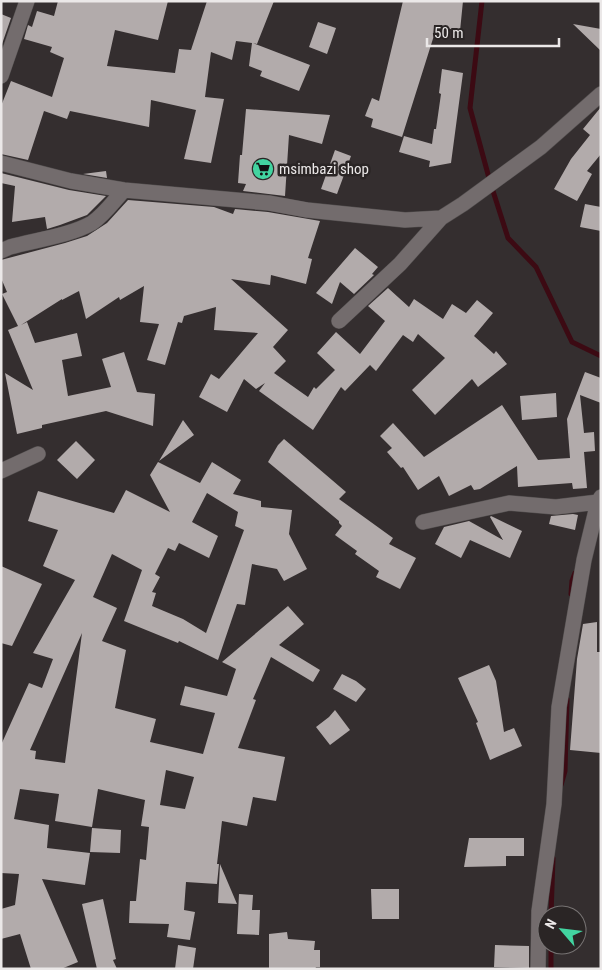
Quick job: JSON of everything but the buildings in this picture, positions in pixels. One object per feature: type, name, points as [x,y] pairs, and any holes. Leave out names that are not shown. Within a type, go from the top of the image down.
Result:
[{"type":"street","points":[[1,76],[28,1]]},
{"type":"street","points":[[339,321],[400,264],[441,218],[541,147],[601,94]]},
{"type":"street","points":[[1,163],[70,182],[124,190],[269,203],[306,210],[405,220],[441,218]]},
{"type":"street","points":[[1,251],[10,247],[71,232],[92,223],[106,211],[124,190]]},
{"type":"street","points":[[1,471],[38,454]]},
{"type":"street","points":[[423,522],[508,502],[556,507],[599,500],[597,523],[584,560],[559,707],[554,804],[539,912],[538,969]]},
{"type":"waterway","points":[[482,1],[470,108],[489,178]]},
{"type":"waterway","points":[[493,191],[508,238],[536,267],[572,342],[601,356]]},
{"type":"waterway","points":[[571,594],[575,573]]},
{"type":"waterway","points":[[561,785],[565,771],[567,699]]},
{"type":"waterway","points":[[551,905],[553,858]]},
{"type":"waterway","points":[[551,955],[551,969]]},
{"type":"place","name":"msimbazi shop","points":[[263,169]]}]
